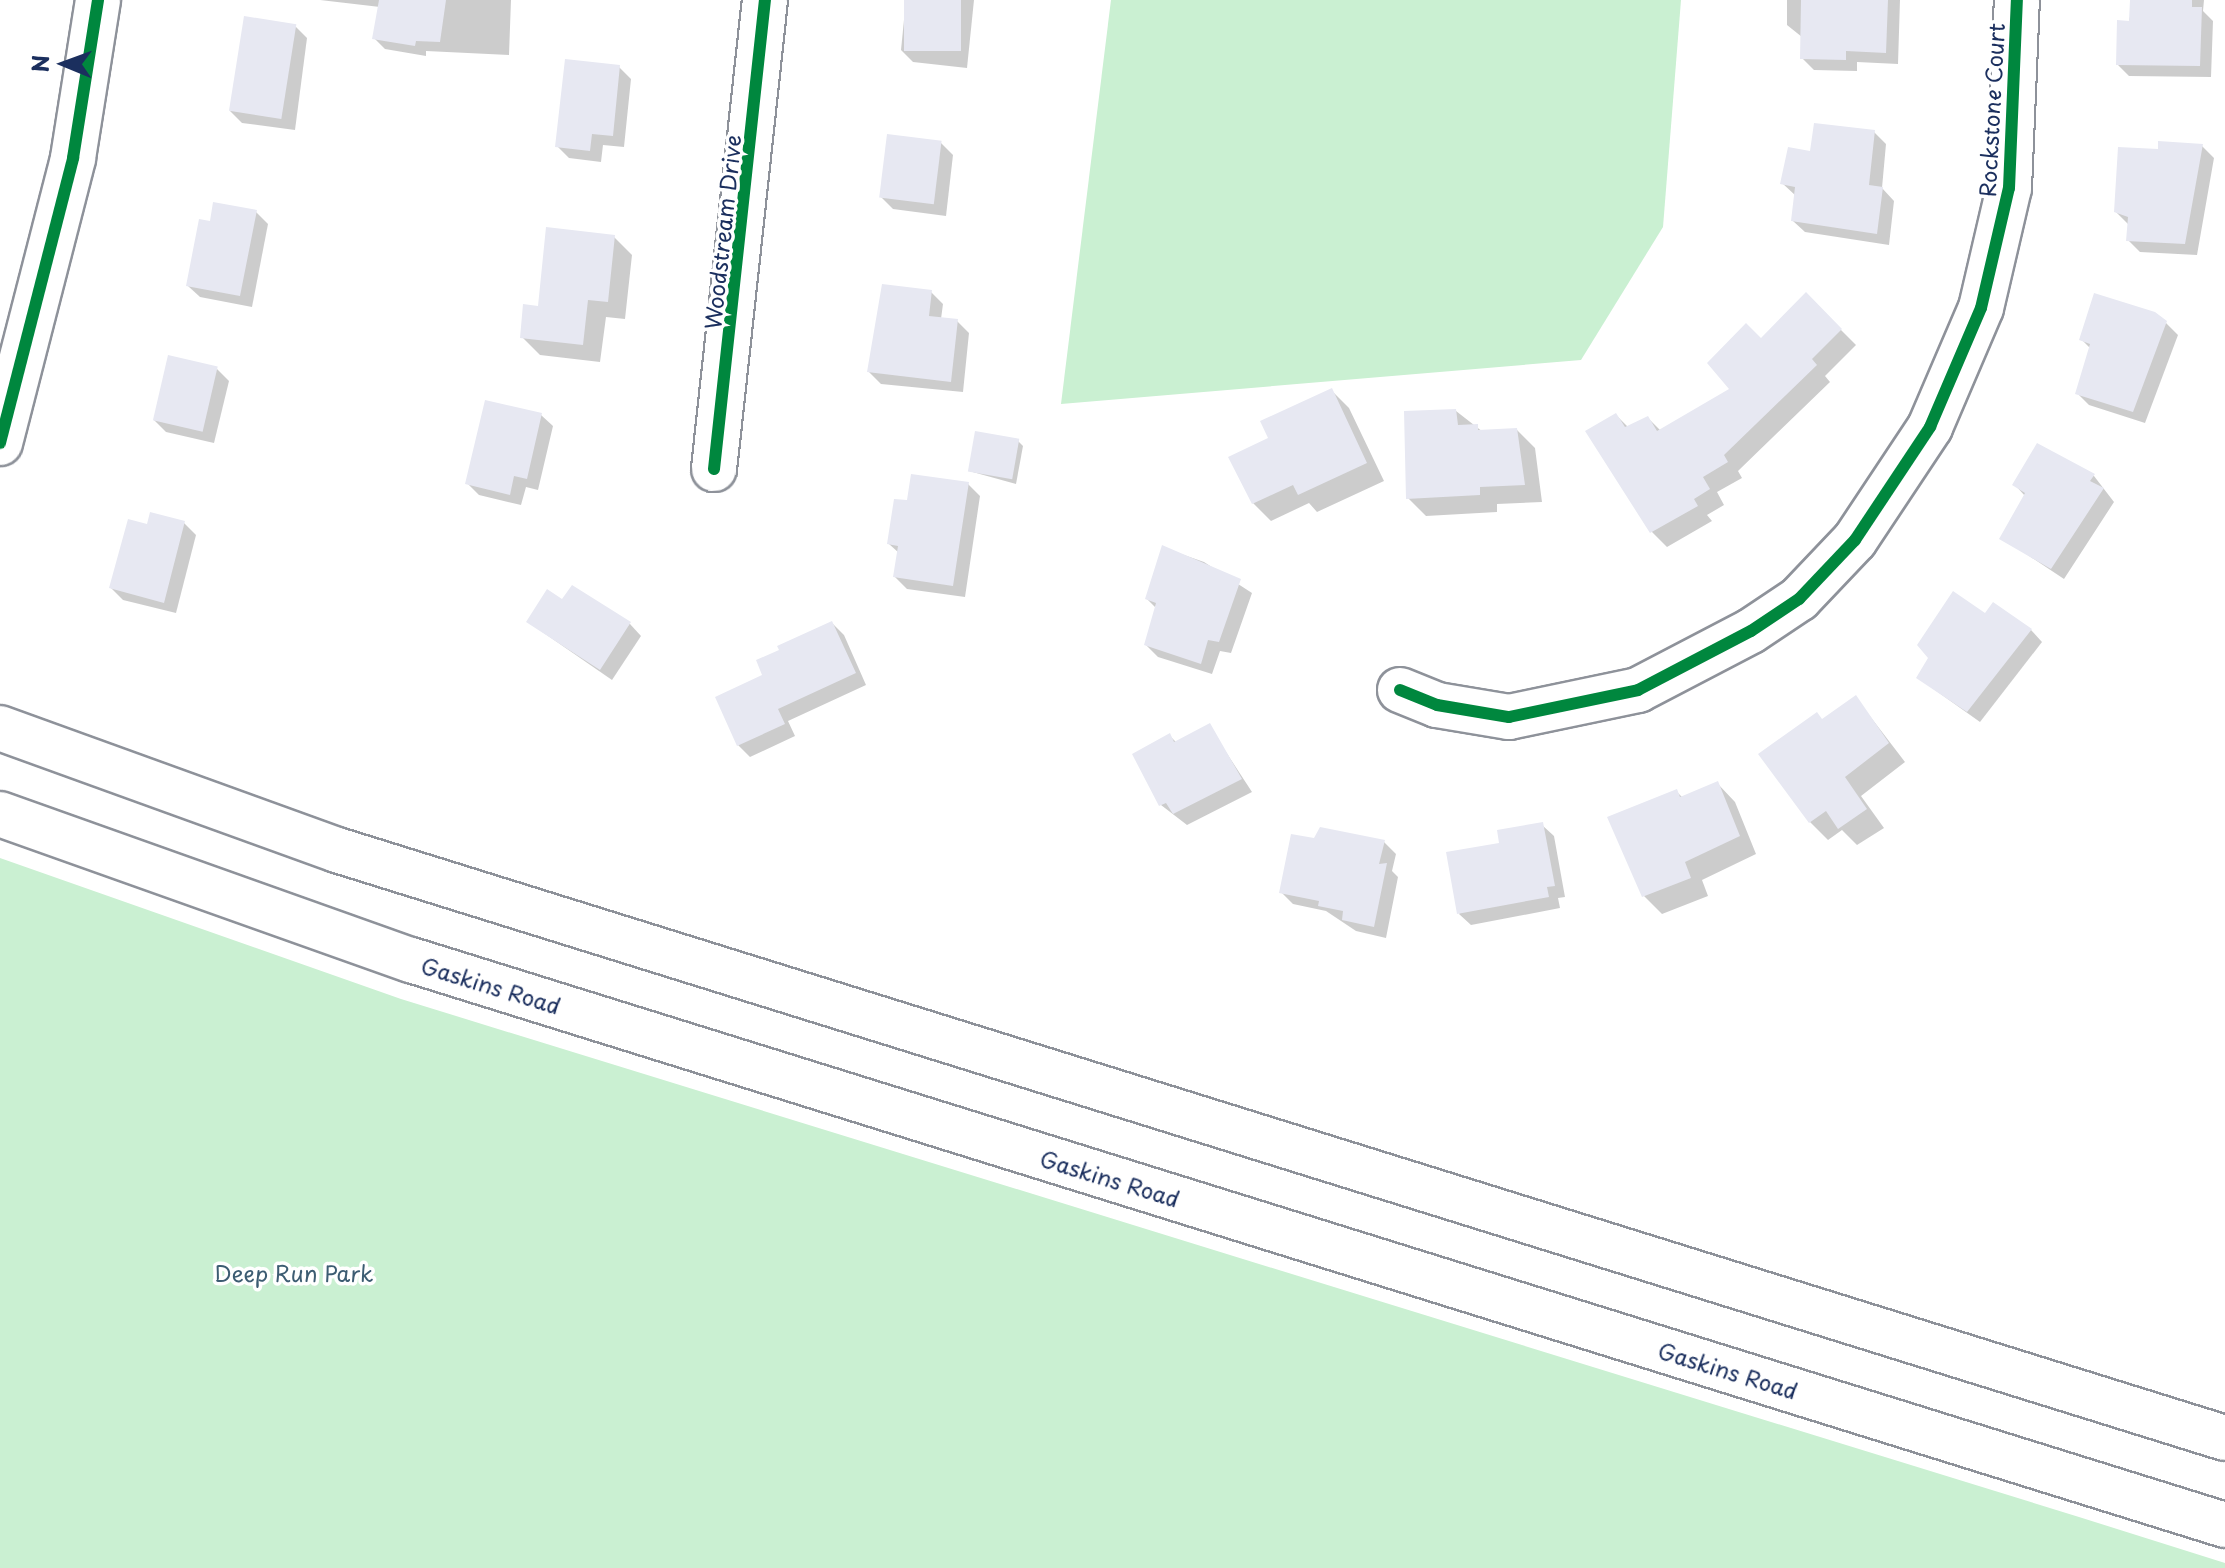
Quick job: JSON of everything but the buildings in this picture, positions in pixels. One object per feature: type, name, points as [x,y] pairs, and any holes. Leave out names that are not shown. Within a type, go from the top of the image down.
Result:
[{"type":"main road","points":[[0,443],[73,158],[98,0]]},
{"type":"main road","name":"Woodstream Drive","points":[[714,469],[765,0]]},
{"type":"main road","name":"Rockstone Court","points":[[1400,690],[1437,705],[1509,717],[1638,690],[1751,631],[1799,599],[1855,540],[1930,427],[1981,308],[2009,188],[2017,0]]},
{"type":"main road","points":[[0,728],[337,850],[2225,1438]]},
{"type":"main road","name":"Gaskins Road","points":[[0,814],[411,960],[2225,1525]]},
{"type":"green space","points":[[1111,0],[1681,0],[1663,227],[1581,360],[1061,404]]},
{"type":"green space","name":"Deep Run Park","points":[[0,858],[401,999],[2079,1517],[2225,1563],[2225,1568],[0,1568]]},
{"type":"cycle path","points":[[0,443],[73,158],[98,0]]},
{"type":"cycle path","points":[[714,469],[765,0]]},
{"type":"cycle path","points":[[1400,690],[1437,705],[1509,717],[1638,690],[1751,631],[1799,599],[1855,540],[1930,427],[1981,308],[2009,188],[2017,0]]}]
